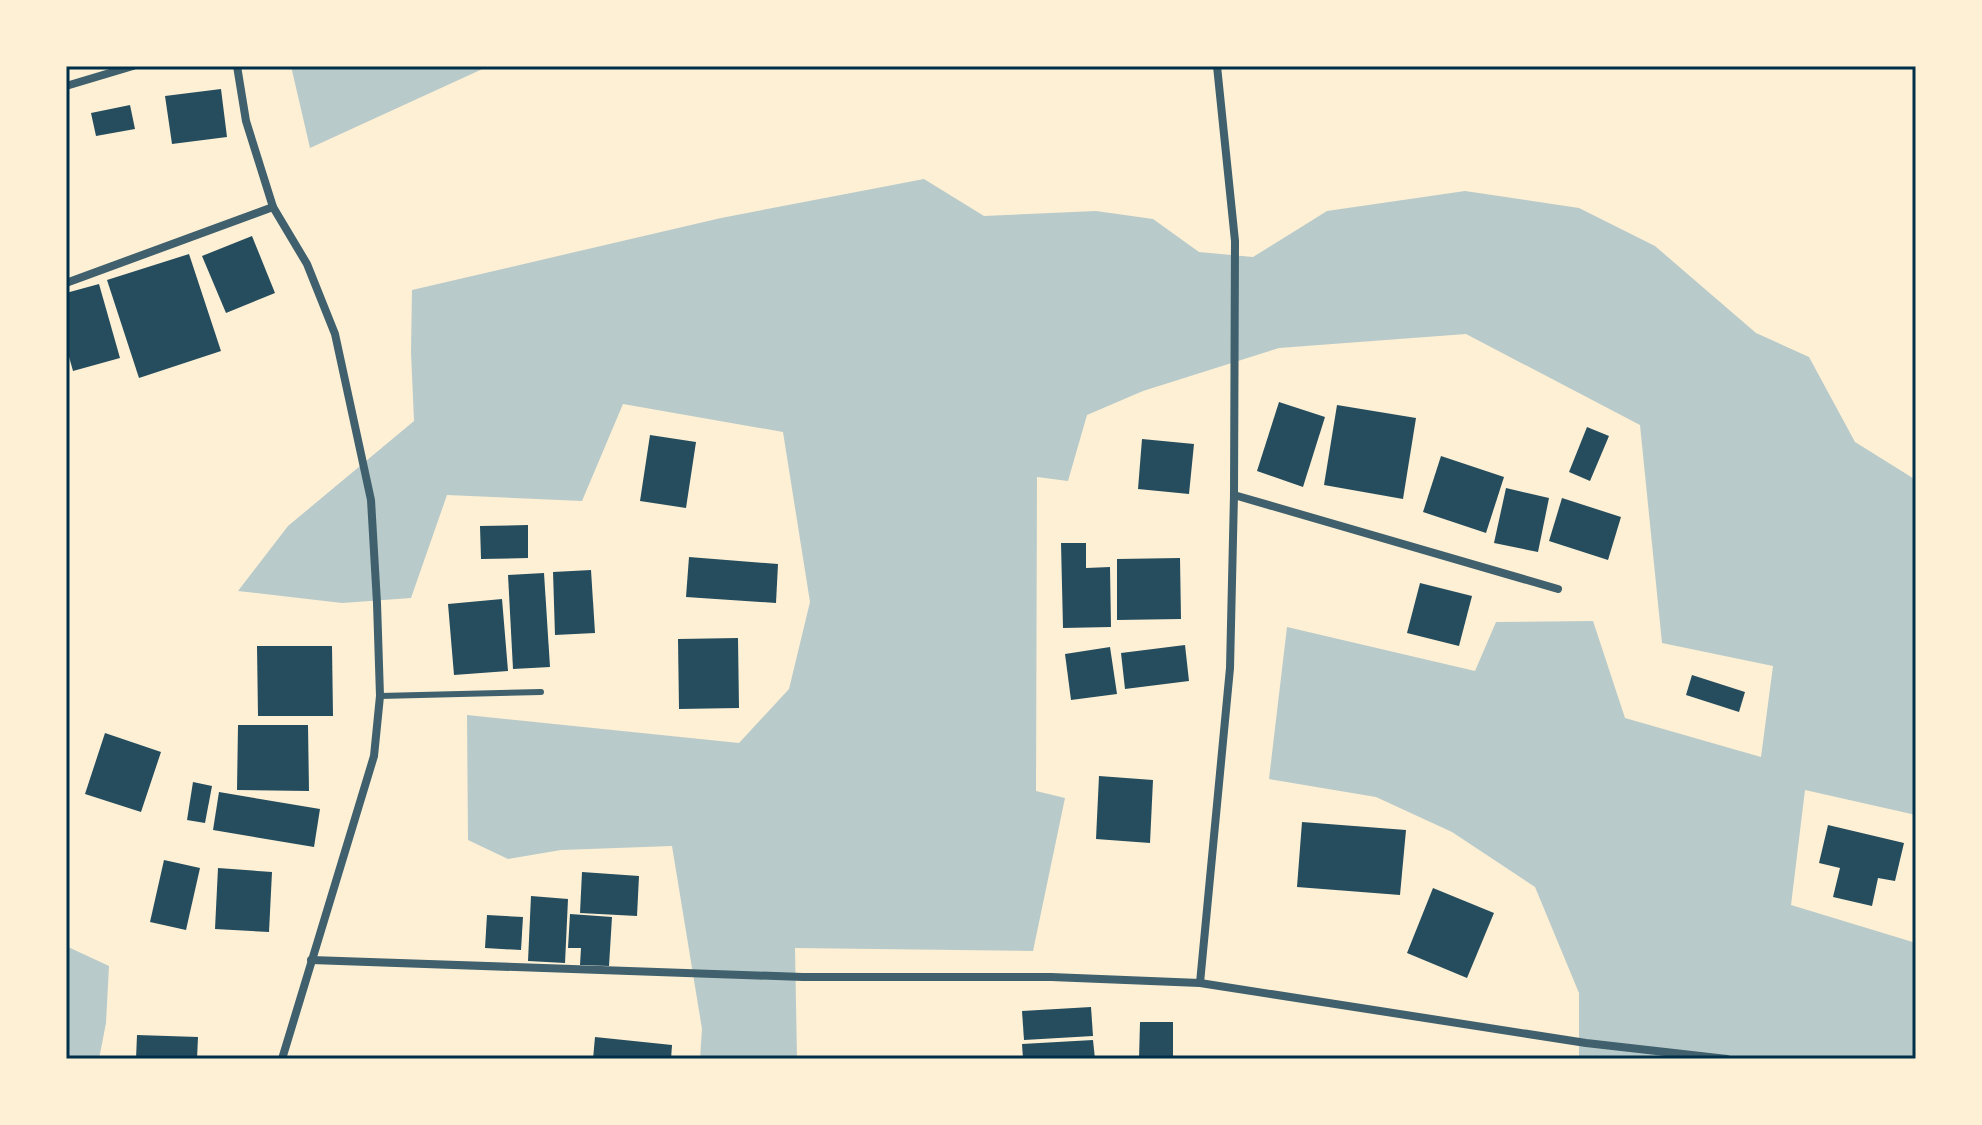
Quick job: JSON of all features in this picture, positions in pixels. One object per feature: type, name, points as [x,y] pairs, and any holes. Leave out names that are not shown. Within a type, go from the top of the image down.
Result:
[{"type":"street","points":[[66,86],[133,66]]},
{"type":"street","points":[[237,66],[246,121],[273,207],[307,264],[335,334],[353,411],[371,500],[380,696],[374,756],[363,800],[282,1059]]},
{"type":"street","points":[[1200,983],[1230,668],[1234,495],[1235,241],[1217,66]]},
{"type":"street","points":[[66,283],[273,207]]},
{"type":"street","points":[[1234,495],[1558,589]]},
{"type":"street","points":[[311,960],[803,977],[1051,977],[1200,983],[1586,1043],[1727,1059]]},
{"type":"lane","points":[[380,696],[541,692]]},
{"type":"shaded area","points":[[291,66],[489,66],[310,148]]},
{"type":"shaded area","points":[[924,179],[984,216],[1096,211],[1153,219],[1199,252],[1253,257],[1327,211],[1465,191],[1579,208],[1655,246],[1756,333],[1809,357],[1855,442],[1916,480],[1916,815],[1805,790],[1791,905],[1916,943],[1916,1059],[1579,1059],[1579,993],[1535,887],[1452,832],[1376,797],[1269,779],[1287,627],[1475,671],[1496,622],[1593,621],[1625,718],[1761,757],[1773,666],[1662,643],[1640,425],[1466,334],[1279,348],[1143,391],[1087,415],[1068,481],[1037,477],[1036,791],[1065,798],[1033,951],[795,948],[797,1059],[700,1059],[702,1029],[672,846],[561,850],[508,859],[468,840],[467,715],[739,743],[789,689],[810,602],[783,432],[623,404],[582,501],[447,495],[411,598],[342,603],[238,591],[288,526],[414,421],[412,290],[721,218]]},
{"type":"shaded area","points":[[66,946],[109,966],[106,1023],[99,1059],[66,1059]]},
{"type":"building","points":[[221,89],[227,137],[172,144],[165,96]]},
{"type":"building","points":[[130,105],[135,129],[96,136],[91,113]]},
{"type":"building","points":[[252,236],[275,293],[226,313],[202,256]]},
{"type":"building","points":[[189,254],[221,351],[139,378],[107,280]]},
{"type":"building","points":[[99,284],[120,358],[73,371],[66,346],[66,293]]},
{"type":"building","points":[[1279,402],[1325,417],[1303,487],[1257,471]]},
{"type":"building","points":[[1337,405],[1416,418],[1403,499],[1324,485]]},
{"type":"building","points":[[1587,427],[1609,436],[1590,481],[1569,472]]},
{"type":"building","points":[[650,435],[696,442],[686,508],[640,501]]},
{"type":"building","points":[[1142,439],[1194,444],[1189,494],[1138,489]]},
{"type":"building","points":[[1441,456],[1504,477],[1486,533],[1423,512]]},
{"type":"building","points":[[1506,488],[1549,498],[1538,552],[1494,543]]},
{"type":"building","points":[[1562,498],[1621,517],[1608,560],[1549,541]]},
{"type":"building","points":[[528,525],[528,558],[481,559],[480,526]]},
{"type":"building","points":[[1061,543],[1086,543],[1086,568],[1110,567],[1111,627],[1063,628]]},
{"type":"building","points":[[689,557],[778,564],[776,603],[686,597]]},
{"type":"building","points":[[1180,558],[1181,619],[1117,620],[1117,559]]},
{"type":"building","points":[[591,570],[595,633],[555,635],[553,572]]},
{"type":"building","points":[[544,573],[550,667],[513,669],[508,575]]},
{"type":"building","points":[[1420,583],[1472,596],[1459,646],[1407,633]]},
{"type":"building","points":[[502,599],[508,671],[454,675],[448,604]]},
{"type":"building","points":[[738,638],[739,708],[679,709],[678,639]]},
{"type":"building","points":[[1185,645],[1189,681],[1125,689],[1121,653]]},
{"type":"building","points":[[257,646],[332,646],[333,716],[258,716]]},
{"type":"building","points":[[1110,647],[1117,694],[1071,700],[1065,654]]},
{"type":"building","points":[[1692,675],[1745,692],[1739,712],[1686,695]]},
{"type":"building","points":[[238,725],[308,725],[309,791],[237,790]]},
{"type":"building","points":[[105,733],[161,752],[141,812],[85,794]]},
{"type":"building","points":[[1099,776],[1153,780],[1150,843],[1096,839]]},
{"type":"building","points":[[193,782],[212,786],[205,823],[187,820]]},
{"type":"building","points":[[219,792],[320,809],[314,847],[213,830]]},
{"type":"building","points":[[1302,822],[1406,830],[1400,895],[1297,887]]},
{"type":"building","points":[[1828,825],[1904,843],[1895,881],[1878,878],[1872,906],[1833,897],[1840,868],[1819,863]]},
{"type":"building","points":[[164,860],[200,868],[186,930],[150,922]]},
{"type":"building","points":[[218,868],[272,872],[269,932],[215,929]]},
{"type":"building","points":[[582,872],[639,876],[637,916],[580,913]]},
{"type":"building","points":[[1433,888],[1494,913],[1467,978],[1407,953]]},
{"type":"building","points":[[531,896],[568,899],[565,963],[528,961]]},
{"type":"building","points":[[570,914],[612,917],[609,966],[580,965],[581,948],[568,948]]},
{"type":"building","points":[[487,915],[523,917],[521,950],[485,948]]},
{"type":"building","points":[[1091,1007],[1093,1036],[1024,1040],[1022,1011]]},
{"type":"building","points":[[1140,1022],[1173,1022],[1173,1059],[1139,1059]]},
{"type":"building","points":[[137,1035],[198,1037],[197,1059],[136,1059]]},
{"type":"building","points":[[595,1037],[672,1045],[671,1059],[593,1059]]},
{"type":"building","points":[[1093,1040],[1095,1059],[1023,1059],[1022,1044]]}]
